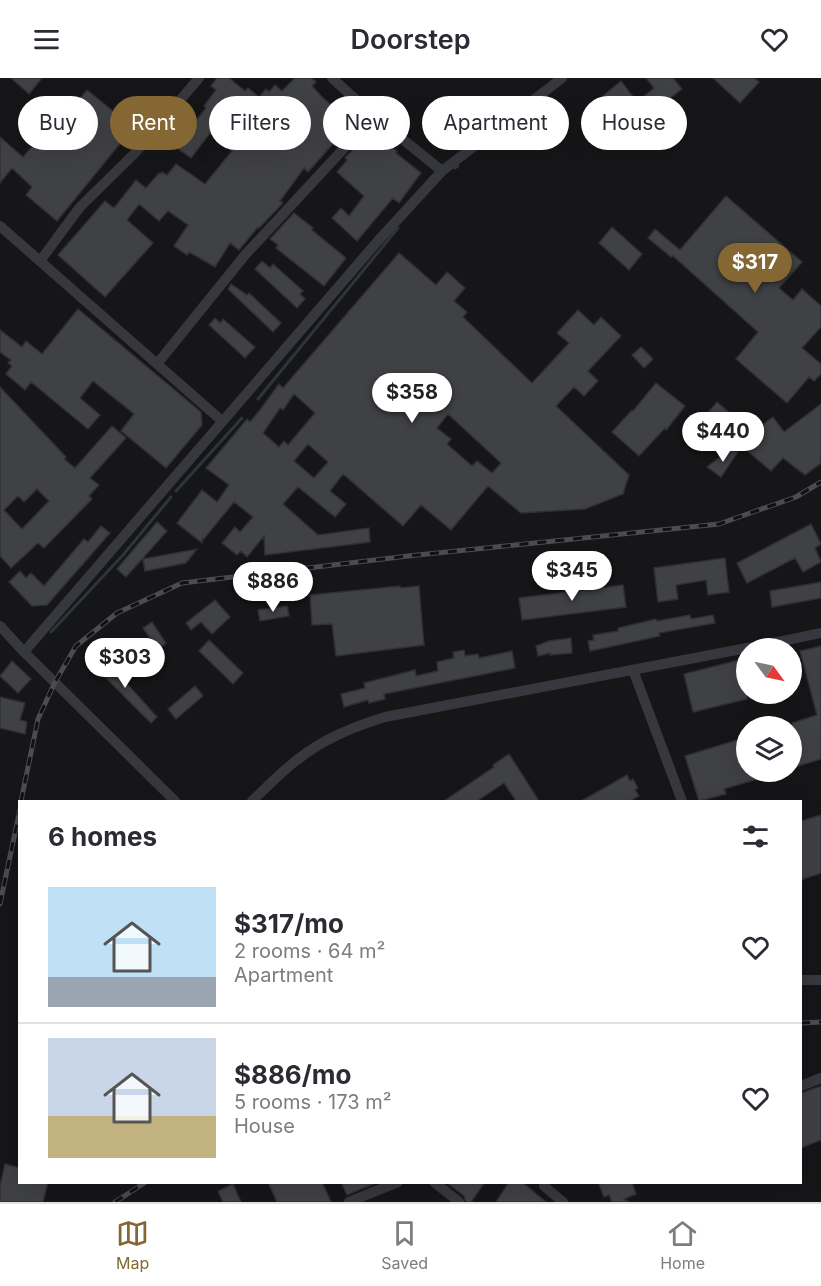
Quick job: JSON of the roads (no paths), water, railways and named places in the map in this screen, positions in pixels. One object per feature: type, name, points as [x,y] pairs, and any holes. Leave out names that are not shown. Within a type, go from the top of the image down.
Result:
[{"type":"street","points":[[40,261],[80,207],[135,153],[199,78]]},
{"type":"street","points":[[332,78],[352,96]]},
{"type":"street","points":[[24,652],[377,242],[442,171],[562,78]]},
{"type":"street","points":[[410,145],[442,171]]},
{"type":"street","points":[[158,364],[245,255],[342,150]]},
{"type":"street","points":[[0,226],[222,421]]},
{"type":"street","points":[[0,626],[173,800]]},
{"type":"street","points":[[797,638],[821,633]]},
{"type":"street","points":[[253,800],[297,759],[326,740],[356,726],[385,717],[736,650]]},
{"type":"street","points":[[633,670],[682,800]]},
{"type":"street","points":[[802,980],[821,980]]},
{"type":"street","points":[[802,1086],[821,1078]]},
{"type":"street","points":[[349,1202],[393,1184]]},
{"type":"street","points":[[436,1184],[459,1202]]},
{"type":"street","points":[[546,1184],[563,1202]]},
{"type":"waterway","points":[[258,399],[398,228]]},
{"type":"waterway","points":[[176,491],[242,418]]},
{"type":"waterway","points":[[51,632],[123,555],[171,497]]},
{"type":"railway","points":[[21,800],[38,719],[55,682],[76,646],[117,613],[182,583],[408,556],[719,524],[796,497],[821,482]]},
{"type":"railway","points":[[0,904],[18,818]]},
{"type":"railway","points":[[802,1023],[821,1022]]},
{"type":"railway","points":[[115,1202],[143,1184]]}]
